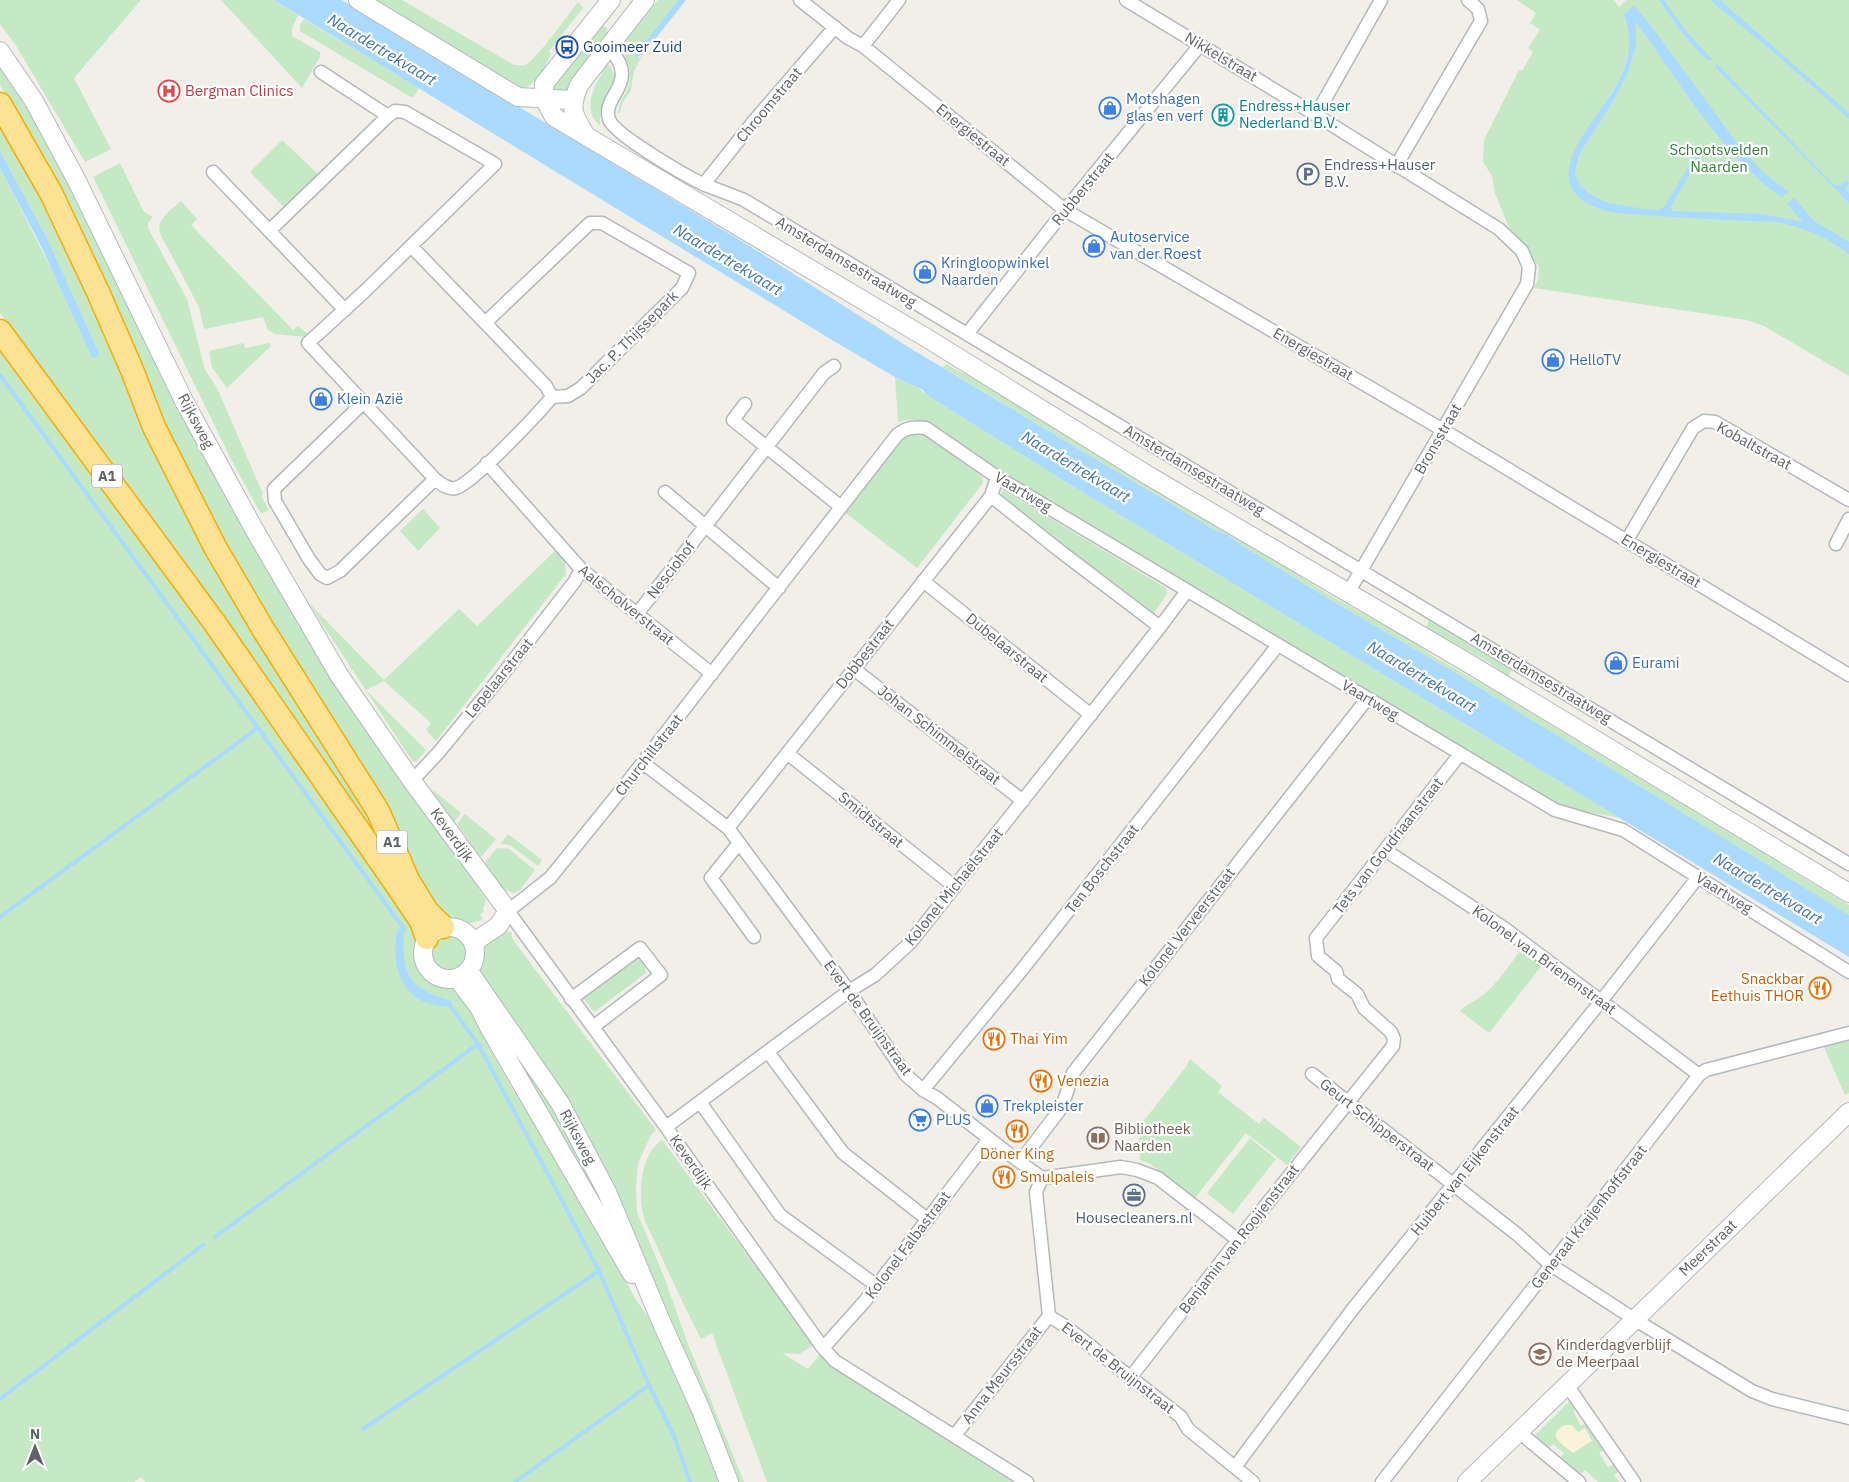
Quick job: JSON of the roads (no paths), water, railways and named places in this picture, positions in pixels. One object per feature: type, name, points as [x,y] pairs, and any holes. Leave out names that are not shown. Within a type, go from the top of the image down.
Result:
[{"type":"highway","name":"A1","points":[[0,104],[51,193],[102,301],[154,427],[215,546],[263,629],[378,810],[408,880],[427,911],[435,933]]},
{"type":"highway","name":"A1","points":[[0,331],[219,630],[420,921],[435,933]]},
{"type":"street","points":[[358,0],[518,97],[545,100],[573,100]]},
{"type":"street","points":[[586,136],[575,116],[573,100],[579,85],[645,0]]},
{"type":"street","name":"Energiestraat","points":[[800,0],[848,38],[863,46],[1065,210],[1443,430],[1849,675]]},
{"type":"street","points":[[863,46],[898,0]]},
{"type":"street","name":"Nikkelstraat","points":[[1126,0],[1499,229],[1522,251],[1529,267],[1527,284]]},
{"type":"street","points":[[1316,115],[1381,0]]},
{"type":"street","points":[[1396,166],[1478,28],[1481,21],[1478,9],[1468,0]]},
{"type":"street","points":[[545,100],[544,84],[606,6],[624,27]]},
{"type":"street","name":"Chroomstraat","points":[[704,184],[754,121],[835,27]]},
{"type":"street","name":"Rubberstraat","points":[[967,334],[1065,210],[1200,45]]},
{"type":"street","name":"Amsterdamsestraatweg","points":[[607,48],[613,52],[622,71],[620,86],[608,109],[608,118],[612,126],[629,141],[704,184],[744,200],[1849,864]]},
{"type":"street","name":"Rijksweg","points":[[0,51],[34,101],[77,181],[184,400],[254,529],[338,675],[412,781]]},
{"type":"street","points":[[320,72],[388,116]]},
{"type":"street","name":"Amsterdamsestraatweg","points":[[545,100],[554,116],[586,136],[926,336],[1149,476],[1476,668],[1849,893]]},
{"type":"street","points":[[269,231],[388,116],[396,111],[405,112],[494,164],[345,310],[308,343],[436,479],[445,487],[454,489],[464,484],[487,463],[552,397],[546,386],[411,246]]},
{"type":"street","points":[[213,172],[345,310]]},
{"type":"street","name":"Jac. P. Thijssepark","points":[[486,322],[590,223],[602,223],[689,274],[682,288],[581,388],[568,396],[552,397]]},
{"type":"street","name":"Bronsstraat","points":[[1348,593],[1527,284]]},
{"type":"street","name":"Nesciohof","points":[[637,614],[824,373],[834,366]]},
{"type":"street","points":[[363,403],[274,490],[275,501],[320,574],[327,578],[340,571],[436,479]]},
{"type":"street","points":[[745,404],[733,420],[841,507]]},
{"type":"street","name":"Kobaltstraat","points":[[1627,540],[1693,428],[1704,421],[1715,422],[1849,500]]},
{"type":"street","name":"Vaartweg","points":[[897,435],[912,427],[926,428],[997,477],[1554,810],[1622,830],[1849,972]]},
{"type":"street","name":"Churchillstraat","points":[[470,939],[492,917],[508,911],[550,878],[643,763],[897,435]]},
{"type":"street","name":"Aalscholverstraat","points":[[487,463],[580,570],[712,674]]},
{"type":"street","name":"Dobbestraat","points":[[728,828],[992,496],[997,477]]},
{"type":"street","points":[[665,492],[779,588]]},
{"type":"street","name":"Vaartweg","points":[[992,496],[1060,551],[1160,627]]},
{"type":"street","points":[[1836,544],[1849,519]]},
{"type":"street","name":"Lepelaarstraat","points":[[412,781],[439,752],[499,679],[575,581],[580,570]]},
{"type":"street","name":"Dubelaarstraat","points":[[924,581],[1091,715]]},
{"type":"street","name":"Kolonel Michaëlstraat","points":[[666,1127],[849,991],[875,975],[910,943],[1160,627],[1186,590]]},
{"type":"street","name":"Ten Boschstraat","points":[[923,1090],[1032,957],[1278,645]]},
{"type":"street","name":"Johan Schimmelstraat","points":[[854,669],[1023,801]]},
{"type":"street","name":"Kolonel Verveerstraat","points":[[1020,1162],[1062,1107],[1073,1073],[1367,699]]},
{"type":"street","name":"Smidtstraat","points":[[787,754],[955,887]]},
{"type":"street","name":"Tets van Goudriaanstraat","points":[[1316,938],[1460,754]]},
{"type":"street","name":"Evert de Bruijnstraat","points":[[643,763],[728,828],[849,991],[906,1074],[923,1090],[937,1098],[1042,1178],[1036,1192],[1049,1316],[1181,1417],[1188,1429],[1253,1482]]},
{"type":"street","name":"Keverdijk","points":[[412,781],[666,1127],[823,1348],[835,1361],[863,1380],[955,1435],[1026,1482]]},
{"type":"street","points":[[739,843],[711,878],[754,937]]},
{"type":"street","name":"Kolonel van Brienenstraat","points":[[1385,850],[1504,928],[1700,1074]]},
{"type":"street","name":"Huibert van Eijkenstraat","points":[[1235,1467],[1352,1310],[1602,1000],[1698,877]]},
{"type":"street","points":[[453,927],[470,939],[475,953],[473,962],[463,974],[447,979],[438,977],[424,963],[422,954],[424,944],[435,933],[453,927]]},
{"type":"street","name":"Benjamin van Rooijenstraat","points":[[1130,1378],[1393,1046],[1394,1040],[1391,1032],[1364,1008],[1358,994],[1338,979],[1336,971],[1318,956],[1316,938]]},
{"type":"street","points":[[571,998],[640,948],[660,975],[593,1027]]},
{"type":"street","name":"Rijksweg","points":[[463,974],[490,1029],[608,1234],[660,1319],[701,1410],[729,1482]]},
{"type":"street","points":[[1700,1074],[1706,1070],[1849,1033]]},
{"type":"street","points":[[768,1052],[843,1153],[927,1219]]},
{"type":"street","name":"Geurt Schipperstraat","points":[[1312,1074],[1518,1235],[1551,1266],[1752,1391],[1772,1399],[1849,1418]]},
{"type":"street","name":"Generaal Kraijenhoffstraat","points":[[1382,1482],[1700,1074]]},
{"type":"street","points":[[700,1102],[780,1215],[877,1286]]},
{"type":"street","name":"Meerstraat","points":[[1467,1482],[1849,1112]]},
{"type":"street","name":"Kolonel Falbastraat","points":[[823,1348],[877,1286],[990,1139]]},
{"type":"street","points":[[1042,1178],[1121,1167],[1137,1170],[1158,1178],[1238,1240]]},
{"type":"street","name":"Anna Meursstraat","points":[[955,1435],[1049,1316]]},
{"type":"street","points":[[1567,1385],[1634,1482]]},
{"type":"street","points":[[1519,1432],[1579,1482]]},
{"type":"water","name":"Naardertrekvaart","points":[[274,0],[342,0],[753,248],[913,350],[1210,527],[1223,534],[1227,534],[1241,545],[1324,596],[1454,672],[1849,915],[1849,957],[1061,479],[927,395],[923,390],[895,377],[832,340]]},
{"type":"water","points":[[678,0],[686,0],[645,52],[636,58],[636,54]]},
{"type":"water","points":[[1659,0],[1664,0],[1687,32],[1712,59],[1709,61],[1695,48]]},
{"type":"water","points":[[1710,0],[1720,0],[1849,113],[1849,119],[1778,56]]},
{"type":"water","points":[[1634,6],[1649,23],[1739,146],[1764,173],[1789,192],[1781,197],[1738,159],[1702,115],[1636,22],[1636,46],[1628,73],[1614,100],[1579,155],[1575,174],[1580,185],[1590,194],[1605,202],[1660,210],[1666,204],[1696,154],[1700,158],[1670,207],[1672,211],[1762,214],[1803,222],[1787,204],[1794,198],[1814,221],[1849,242],[1849,254],[1815,234],[1778,222],[1606,211],[1593,206],[1576,194],[1569,179],[1570,162],[1589,125],[1613,91],[1621,76],[1627,60],[1629,45],[1624,14]]},
{"type":"water","points":[[1717,64],[1833,184],[1840,186],[1846,180],[1849,183],[1846,188],[1849,194],[1849,203],[1715,67]]},
{"type":"water","points":[[0,151],[48,240],[99,353],[95,358],[92,357],[41,246],[0,168]]},
{"type":"water","points":[[398,929],[404,929],[404,958],[410,977],[426,991],[452,1001],[451,1007],[427,1003],[409,991],[403,982],[396,961],[395,950]]},
{"type":"waterway","points":[[0,375],[258,728]]},
{"type":"waterway","points":[[0,917],[258,728],[404,929]]},
{"type":"waterway","points":[[451,1007],[478,1044],[599,1271],[649,1385]]},
{"type":"waterway","points":[[215,1237],[478,1044]]},
{"type":"waterway","points":[[0,1399],[203,1245]]},
{"type":"waterway","points":[[363,1429],[599,1271]]},
{"type":"waterway","points":[[515,1482],[649,1385],[674,1436],[690,1482]]},
{"type":"place","name":"Gooimeer Zuid","points":[[567,47]]},
{"type":"place","name":"Bergman Clinics","points":[[169,91]]},
{"type":"place","name":"Motshagen glas en verf","points":[[1110,108]]},
{"type":"place","name":"Endress+Hauser Nederland B.V.","points":[[1223,115]]},
{"type":"place","name":"Endress+Hauser B.V.","points":[[1308,174]]},
{"type":"place","name":"Autoservice van der Roest","points":[[1094,246]]},
{"type":"place","name":"Kringloopwinkel Naarden","points":[[925,272]]},
{"type":"place","name":"HelloTV","points":[[1553,360]]},
{"type":"place","name":"Klein Azië","points":[[321,399]]},
{"type":"place","name":"Eurami","points":[[1616,663]]},
{"type":"place","name":"Snackbar Eethuis THOR","points":[[1820,988]]},
{"type":"place","name":"Thai Yim","points":[[994,1039]]},
{"type":"place","name":"Venezia","points":[[1041,1081]]},
{"type":"place","name":"Trekpleister","points":[[987,1106]]},
{"type":"place","name":"PLUS","points":[[920,1120]]},
{"type":"place","name":"Döner King","points":[[1017,1131]]},
{"type":"place","name":"Bibliotheek Naarden","points":[[1098,1138]]},
{"type":"place","name":"Smulpaleis","points":[[1004,1177]]},
{"type":"place","name":"Housecleaners.nl","points":[[1134,1195]]},
{"type":"place","name":"Kinderdagverblijf de Meerpaal","points":[[1540,1354]]},
{"type":"park label","name":"Schootsvelden Naarden","points":[[1719,158]]}]
